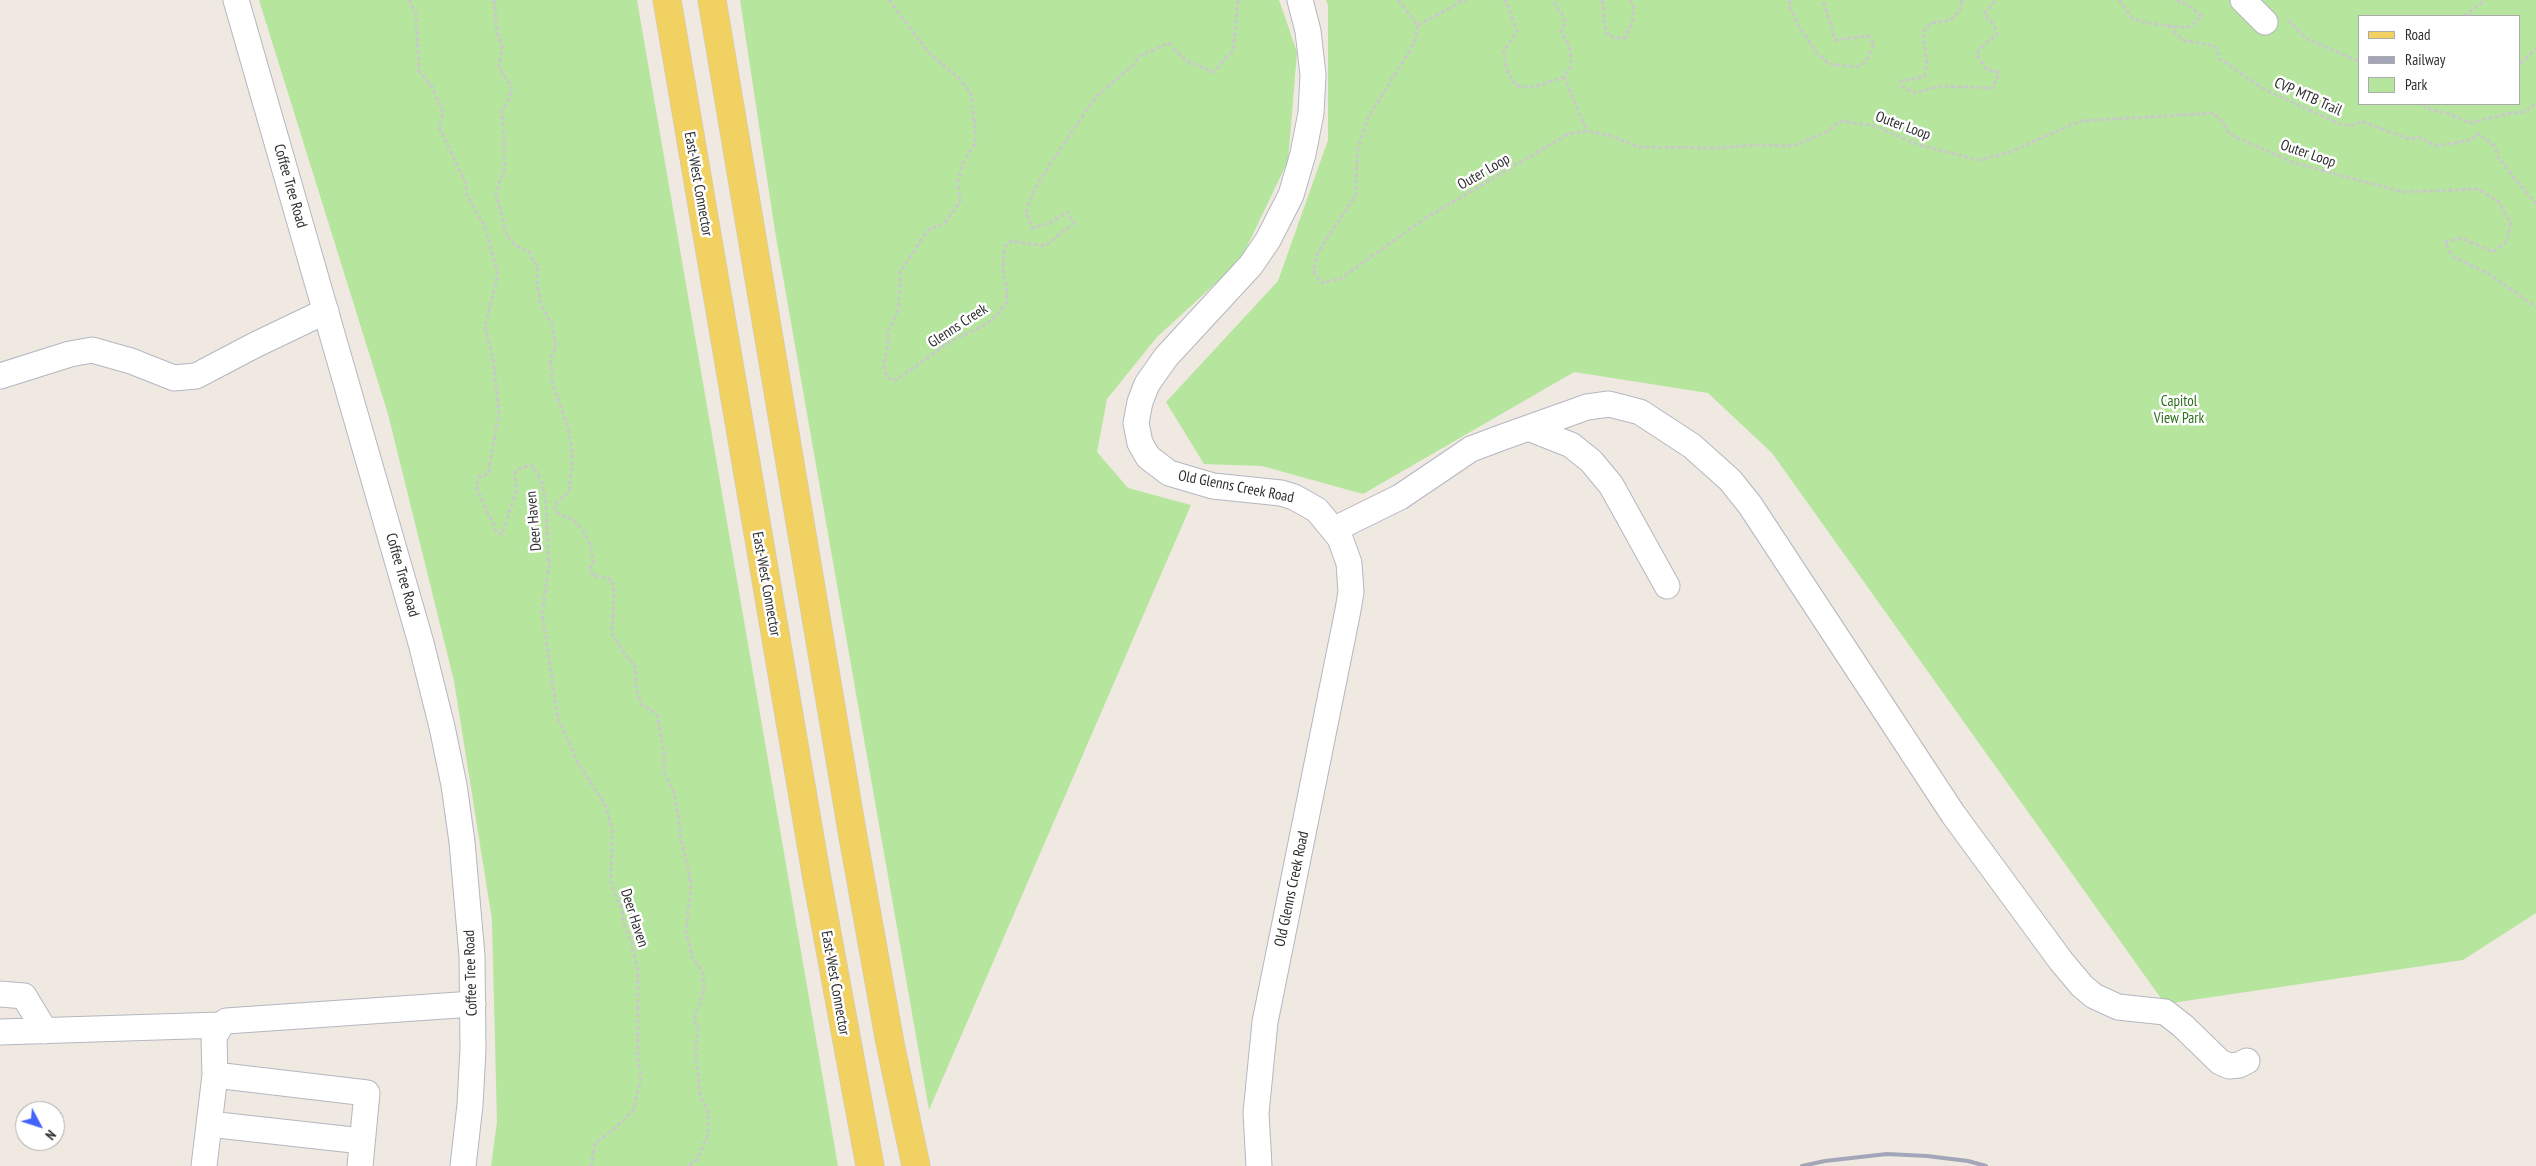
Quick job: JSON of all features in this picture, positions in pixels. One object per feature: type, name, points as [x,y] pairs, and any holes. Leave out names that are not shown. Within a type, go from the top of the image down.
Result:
[{"type":"main road","name":"East-West Connector","points":[[667,0],[813,860],[870,1166]]},
{"type":"main road","points":[[712,0],[852,831],[888,1034],[916,1166]]},
{"type":"street","name":"Coffee Tree Road","points":[[236,0],[421,644],[442,728],[462,842],[472,956],[473,1004],[470,1105],[463,1166]]},
{"type":"street","name":"Old Glenns Creek Road","points":[[1259,1166],[1256,1113],[1266,1022],[1335,684],[1351,592],[1350,564],[1335,529],[1317,510],[1294,497],[1280,493],[1213,486],[1169,473],[1148,457],[1140,443],[1136,423],[1140,402],[1147,384],[1166,357],[1251,265],[1268,240],[1291,195],[1302,162],[1311,113],[1313,75],[1308,30],[1300,0]]},
{"type":"street","points":[[2242,0],[2276,21]]},
{"type":"street","points":[[0,376],[70,354],[92,350],[131,361],[174,378],[196,376],[255,344],[326,311]]},
{"type":"street","points":[[1335,529],[1400,497],[1471,449],[1587,407],[1609,404],[1621,405],[1640,412],[1692,446],[1730,480],[1750,505],[1952,814],[2061,961],[2082,986],[2094,996],[2118,1007],[2165,1012],[2183,1026],[2220,1062],[2230,1066],[2239,1065],[2247,1061]]},
{"type":"street","points":[[1528,428],[1571,445],[1591,462],[1611,485],[1667,586]]},
{"type":"street","points":[[0,994],[24,996],[45,1031]]},
{"type":"street","points":[[0,1032],[221,1024],[226,1021],[473,1004]]},
{"type":"street","points":[[204,1166],[214,1075],[214,1037],[221,1024]]},
{"type":"street","points":[[214,1075],[367,1093],[360,1166]]},
{"type":"street","points":[[209,1124],[362,1141]]},
{"type":"path","name":"Deer Haven","points":[[409,0],[416,13],[418,71],[432,87],[443,114],[439,127],[466,184],[467,196],[484,225],[498,273],[493,300],[485,326],[493,357],[499,414],[488,474],[479,477],[476,487],[497,533],[502,534],[516,492],[515,472],[522,466],[533,466],[542,483],[546,503],[549,567],[542,613],[558,718],[578,763],[606,806],[612,830],[611,883],[622,908],[624,925],[631,941],[638,970],[638,1062],[641,1077],[633,1110],[595,1144],[591,1166]]},
{"type":"path","name":"Deer Haven","points":[[494,0],[497,33],[502,47],[499,67],[512,88],[502,110],[505,166],[496,194],[507,236],[516,246],[529,252],[538,266],[537,284],[540,304],[552,325],[556,347],[550,359],[553,385],[568,428],[573,454],[568,492],[555,504],[555,512],[574,520],[583,532],[591,546],[593,562],[590,568],[594,577],[598,576],[612,580],[614,589],[612,634],[635,665],[637,693],[642,705],[657,714],[663,747],[665,774],[674,793],[680,820],[680,836],[688,867],[691,886],[686,931],[692,957],[703,972],[704,990],[694,1020],[698,1028],[696,1052],[700,1097],[707,1108],[708,1122],[707,1137],[697,1160],[688,1166]]},
{"type":"path","name":"Glenns Creek","points":[[889,0],[929,54],[961,80],[971,94],[975,127],[974,144],[964,161],[958,182],[960,202],[945,223],[928,230],[900,272],[899,308],[888,332],[888,346],[884,363],[887,378],[896,380],[951,341],[986,324],[998,314],[1007,302],[1006,283],[1002,273],[1004,247],[1010,241],[1045,246],[1058,238],[1074,223],[1067,212],[1048,224],[1032,228],[1026,212],[1033,192],[1048,167],[1095,98],[1133,65],[1140,56],[1169,43],[1185,60],[1213,72],[1233,51],[1238,0]]},
{"type":"path","points":[[1398,0],[1418,25],[1459,1],[1466,0]]},
{"type":"path","points":[[1503,0],[1506,1],[1517,31],[1504,51],[1506,68],[1516,86],[1534,87],[1564,78],[1572,65],[1569,46],[1561,31],[1566,23],[1562,13],[1555,5],[1555,0]]},
{"type":"path","points":[[1602,0],[1606,33],[1614,38],[1625,38],[1632,24],[1634,7],[1631,0]]},
{"type":"path","points":[[1790,0],[1789,6],[1802,31],[1817,53],[1829,64],[1856,67],[1865,62],[1874,45],[1869,36],[1835,40],[1823,0]]},
{"type":"path","points":[[1962,0],[1960,10],[1951,20],[1930,22],[1924,32],[1927,64],[1924,77],[1901,81],[1903,87],[1914,93],[1941,86],[1994,88],[2000,72],[1987,70],[1978,56],[1979,50],[1997,34],[1994,25],[1984,14],[1996,0]]},
{"type":"path","name":"CVP MTB Trail","points":[[2119,0],[2133,19],[2169,26],[2185,28],[2192,25],[2202,16],[2185,2],[2173,0]]},
{"type":"path","points":[[2465,15],[2485,0]]},
{"type":"path","points":[[2276,21],[2307,39],[2358,61]]},
{"type":"path","name":"Outer Loop","points":[[1418,25],[1413,45],[1368,118],[1357,152],[1356,194],[1318,252],[1313,271],[1322,282],[1340,279],[1424,220],[1568,134],[1588,131],[1609,135],[1638,147],[1718,148],[1756,145],[1793,146],[1826,132],[1841,121],[1875,126],[1919,145],[1979,160],[2010,152],[2080,121],[2214,113],[2223,122],[2229,134],[2294,164],[2403,192],[2478,189],[2499,202],[2511,224],[2506,242],[2493,252],[2462,238],[2446,242],[2452,256],[2489,274],[2536,307]]},
{"type":"path","name":"CVP MTB Trail","points":[[2169,26],[2182,40],[2214,46],[2220,59],[2264,89],[2342,125],[2354,125],[2361,121],[2409,139],[2420,137],[2435,146],[2472,140],[2478,133],[2494,145],[2499,159],[2536,204]]},
{"type":"path","points":[[2521,62],[2536,49]]},
{"type":"path","points":[[1564,78],[1588,131]]},
{"type":"path","points":[[2424,105],[2431,110],[2450,114],[2469,123],[2511,113],[2525,112],[2536,103]]},
{"type":"green space","points":[[259,0],[637,0],[838,1166],[491,1166],[497,1122],[492,920],[454,681],[388,414]]},
{"type":"green space","points":[[740,0],[1279,0],[1297,52],[1288,161],[1240,261],[1157,337],[1107,399],[1097,452],[1128,488],[1191,505],[929,1110],[775,231]]},
{"type":"green space","name":"Capitol View Park","points":[[1326,0],[2536,0],[2536,913],[2463,960],[2165,1004],[1772,453],[1708,393],[1574,372],[1363,494],[1262,466],[1204,464],[1166,402],[1278,281],[1328,140],[1328,5]]},
{"type":"railway","points":[[1802,1166],[1825,1161],[1887,1154],[1927,1156],[1968,1161],[1986,1166]]}]
